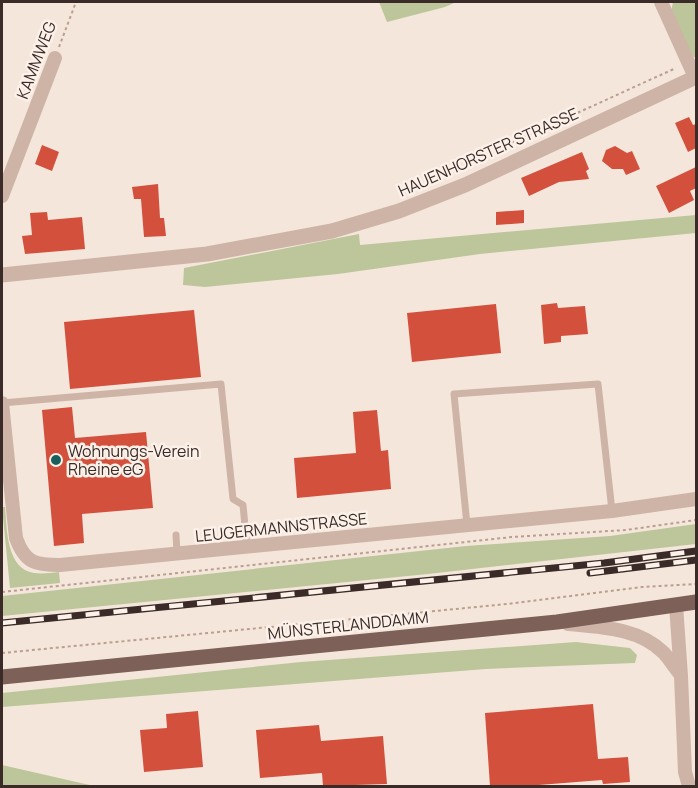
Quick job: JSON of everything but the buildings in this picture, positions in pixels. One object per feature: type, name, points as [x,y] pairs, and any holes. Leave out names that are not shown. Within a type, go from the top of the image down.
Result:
[{"type":"main road","name":"MÜNSTERLANDDAMM","points":[[2,677],[557,622],[696,602]]},
{"type":"street","points":[[661,2],[696,77]]},
{"type":"street","name":"KAMMWEG","points":[[2,196],[55,58]]},
{"type":"street","name":"HAUENHORSTER STRASSE","points":[[2,275],[207,255],[332,231],[399,211],[465,185],[696,77]]},
{"type":"street","name":"LEUGERMANNSTRASSE","points":[[2,403],[3,435],[16,538],[26,556],[34,563],[60,565],[612,511],[696,499]]},
{"type":"street","points":[[675,605],[686,772],[689,786]]},
{"type":"street","points":[[557,622],[614,629],[643,638],[663,652],[681,676]]},
{"type":"lane","points":[[2,403],[221,384],[233,499],[243,505],[247,546]]},
{"type":"lane","points":[[467,525],[454,394],[598,384],[612,511]]},
{"type":"lane","points":[[176,535],[177,553]]},
{"type":"path","name":"KAMMWEG","points":[[55,58],[76,2]]},
{"type":"path","points":[[480,161],[486,155],[509,144],[689,62]]},
{"type":"path","points":[[2,592],[530,536],[626,530],[696,520]]},
{"type":"path","points":[[2,652],[507,604],[642,587],[696,584]]},
{"type":"green space","points":[[379,2],[454,2],[454,3],[387,22]]},
{"type":"green space","points":[[673,2],[696,2],[696,58],[690,55],[671,12]]},
{"type":"green space","points":[[696,215],[696,233],[480,254],[338,274],[205,287],[183,285],[184,268],[359,234],[360,245]]},
{"type":"green space","points":[[2,507],[5,507],[10,546],[18,564],[34,573],[59,572],[60,583],[10,588]]},
{"type":"green space","points":[[696,524],[696,544],[428,574],[2,616],[2,596],[466,546],[610,536]]},
{"type":"green space","points":[[576,642],[630,648],[637,655],[635,663],[486,669],[2,707],[2,693],[301,662]]},
{"type":"green space","points":[[2,765],[94,786],[2,786]]},
{"type":"railway","points":[[2,623],[604,563],[696,551]]},
{"type":"railway","points":[[590,573],[696,560]]},
{"type":"place","name":"Wohnungs-Verein Rheine eG","points":[[56,460]]}]
